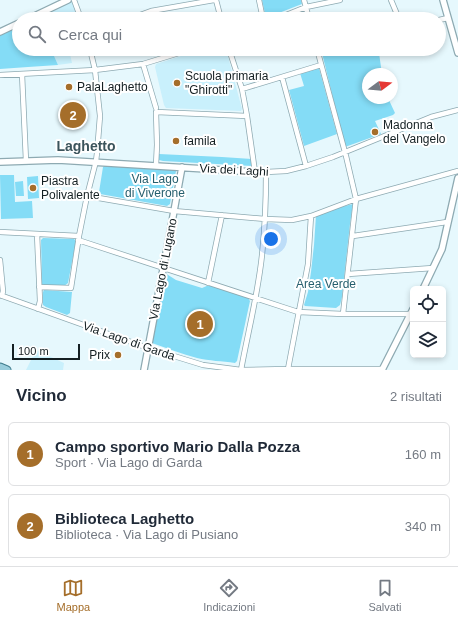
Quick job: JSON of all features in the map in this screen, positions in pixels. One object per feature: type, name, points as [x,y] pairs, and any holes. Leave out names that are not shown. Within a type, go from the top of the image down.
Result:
[{"type":"main road","points":[[0,367],[7,370]]},
{"type":"street","points":[[43,12],[68,0]]},
{"type":"street","points":[[74,0],[78,12]]},
{"type":"street","points":[[148,12],[215,0],[219,12]]},
{"type":"street","points":[[259,0],[262,12]]},
{"type":"street","points":[[304,0],[307,12]]},
{"type":"street","points":[[294,12],[306,7],[340,0]]},
{"type":"street","points":[[392,0],[396,12]]},
{"type":"street","points":[[443,0],[458,53]]},
{"type":"street","points":[[0,32],[12,27]]},
{"type":"street","points":[[39,287],[71,288],[87,196],[96,161],[100,116],[95,70],[92,56]]},
{"type":"street","points":[[0,75],[95,70],[143,64],[169,56]]},
{"type":"street","points":[[232,56],[242,89],[255,172]]},
{"type":"street","points":[[318,56],[345,152],[356,199],[343,314]]},
{"type":"street","points":[[143,64],[156,110],[156,165]]},
{"type":"street","points":[[242,89],[320,65]]},
{"type":"street","points":[[22,74],[26,161]]},
{"type":"street","points":[[282,77],[306,166]]},
{"type":"street","points":[[156,110],[247,116]]},
{"type":"street","name":"Via dei Laghi","points":[[0,162],[58,160],[96,161],[255,172],[286,171],[306,166],[345,152],[431,117],[458,110]]},
{"type":"street","name":"Via Lago di Lugano","points":[[144,370],[182,167]]},
{"type":"street","points":[[87,196],[174,211],[292,220],[311,216],[356,199],[458,171]]},
{"type":"street","points":[[240,370],[262,256],[265,219],[266,172]]},
{"type":"street","points":[[424,286],[442,249],[458,178]]},
{"type":"street","points":[[208,283],[222,215]]},
{"type":"street","points":[[287,369],[308,264],[311,216]]},
{"type":"street","points":[[353,236],[448,222]]},
{"type":"street","points":[[0,232],[79,238],[163,268],[298,312],[343,314],[410,312]]},
{"type":"street","points":[[37,234],[40,301],[38,309]]},
{"type":"street","points":[[0,260],[3,291],[1,296]]},
{"type":"street","points":[[348,274],[433,268]]},
{"type":"street","name":"Via Lago di Garda","points":[[1,296],[148,348],[203,365],[240,370],[382,370]]},
{"type":"street","points":[[382,370],[410,316]]},
{"type":"shaded area","points":[[72,0],[75,12],[46,12]]},
{"type":"shaded area","points":[[54,56],[70,56],[72,63],[58,65]]},
{"type":"shaded area","points":[[181,56],[228,56],[242,109],[241,111],[166,108],[155,67],[156,64]]},
{"type":"shaded area","points":[[36,350],[64,363],[63,370],[26,370]]},
{"type":"green space","points":[[262,0],[301,0],[302,4],[281,12],[265,12]]},
{"type":"green space","points":[[12,29],[12,56],[54,56],[58,65],[0,69],[0,35]]},
{"type":"green space","points":[[323,56],[379,56],[381,68],[362,68],[362,104],[391,104],[395,113],[375,121],[381,134],[345,147]]},
{"type":"green space","points":[[319,68],[337,134],[304,146],[289,90],[304,86],[300,73]]},
{"type":"green space","points":[[159,154],[252,159],[252,166],[163,161],[159,160]]},
{"type":"green space","name":"Via Lago di Viverone","points":[[105,165],[175,169],[176,171],[170,204],[167,206],[100,194],[99,192],[103,167]]},
{"type":"green space","points":[[0,175],[14,175],[15,202],[32,201],[33,218],[1,219]]},
{"type":"green space","name":"Piastra Polivalente","points":[[38,176],[39,198],[28,199],[27,177]]},
{"type":"green space","points":[[23,181],[24,196],[16,196],[15,182]]},
{"type":"green space","name":"Area Verde","points":[[353,204],[340,305],[336,308],[305,306],[311,272],[316,215],[321,212]]},
{"type":"green space","points":[[43,238],[74,239],[76,241],[68,283],[64,286],[42,284],[41,240]]},
{"type":"green space","points":[[165,273],[176,280],[202,288],[209,285],[248,298],[250,301],[237,361],[235,363],[197,358],[152,343]]},
{"type":"green space","points":[[44,290],[72,292],[70,313],[67,315],[43,305]]},
{"type":"place","name":"Scuola primaria \"Ghirotti\"","points":[[177,83]]},
{"type":"place","name":"PalaLaghetto","points":[[69,87]]},
{"type":"place","name":"Biblioteca Laghetto","points":[[73,115]]},
{"type":"place","name":"Madonna del Vangelo","points":[[375,132]]},
{"type":"place","name":"famila","points":[[176,141]]},
{"type":"place","name":"Piastra Polivalente","points":[[33,188]]},
{"type":"place","name":"Campo sportivo Mario Dalla Pozza","points":[[200,324]]},
{"type":"place","name":"Prix","points":[[118,355]]},
{"type":"district","name":"Laghetto","points":[[86,146]]}]
